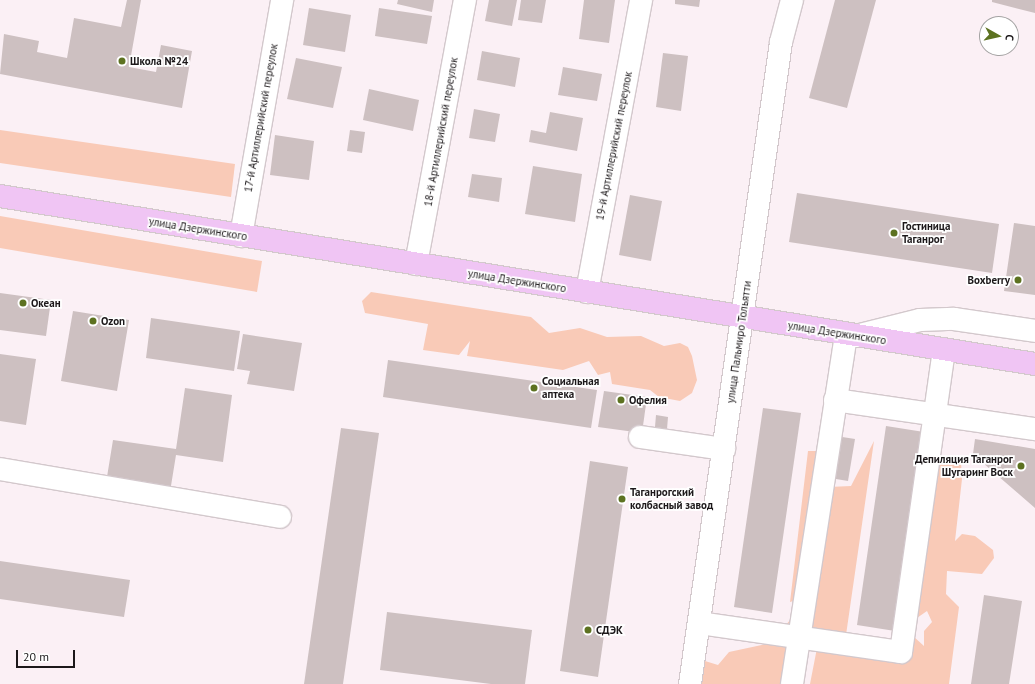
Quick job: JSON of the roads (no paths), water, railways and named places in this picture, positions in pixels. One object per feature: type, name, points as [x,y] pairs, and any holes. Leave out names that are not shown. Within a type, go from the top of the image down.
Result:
[{"type":"main road","name":"улица Дзержинского","points":[[0,196],[743,318],[1035,364]]},
{"type":"street","name":"17-й Артиллерийский переулок","points":[[241,236],[282,0]]},
{"type":"street","name":"18-й Артиллерийский переулок","points":[[416,264],[465,0]]},
{"type":"street","name":"19-й Артиллерийский переулок","points":[[587,292],[641,0]]},
{"type":"street","name":"улица Пальмиро Тольятти","points":[[690,684],[781,42],[792,0]]},
{"type":"street","points":[[792,684],[836,400],[851,335],[920,320],[954,319],[1035,331]]},
{"type":"street","points":[[699,623],[901,652],[944,350]]},
{"type":"street","points":[[836,400],[1035,429]]},
{"type":"street","points":[[640,437],[724,449]]},
{"type":"street","points":[[0,469],[280,517]]},
{"type":"place","name":"Школа №24","points":[[122,61]]},
{"type":"place","name":"Гостиница Таганрог","points":[[894,233]]},
{"type":"place","name":"Boxberry","points":[[1018,280]]},
{"type":"place","name":"Океан","points":[[23,303]]},
{"type":"place","name":"Ozon","points":[[93,321]]},
{"type":"place","name":"Социальная аптека","points":[[534,388]]},
{"type":"place","name":"Офелия","points":[[621,400]]},
{"type":"place","name":"Депиляция Таганрог Шугаринг Воск","points":[[1021,466]]},
{"type":"place","name":"Таганрогский колбасный завод","points":[[622,499]]},
{"type":"place","name":"СДЭК","points":[[588,630]]}]
